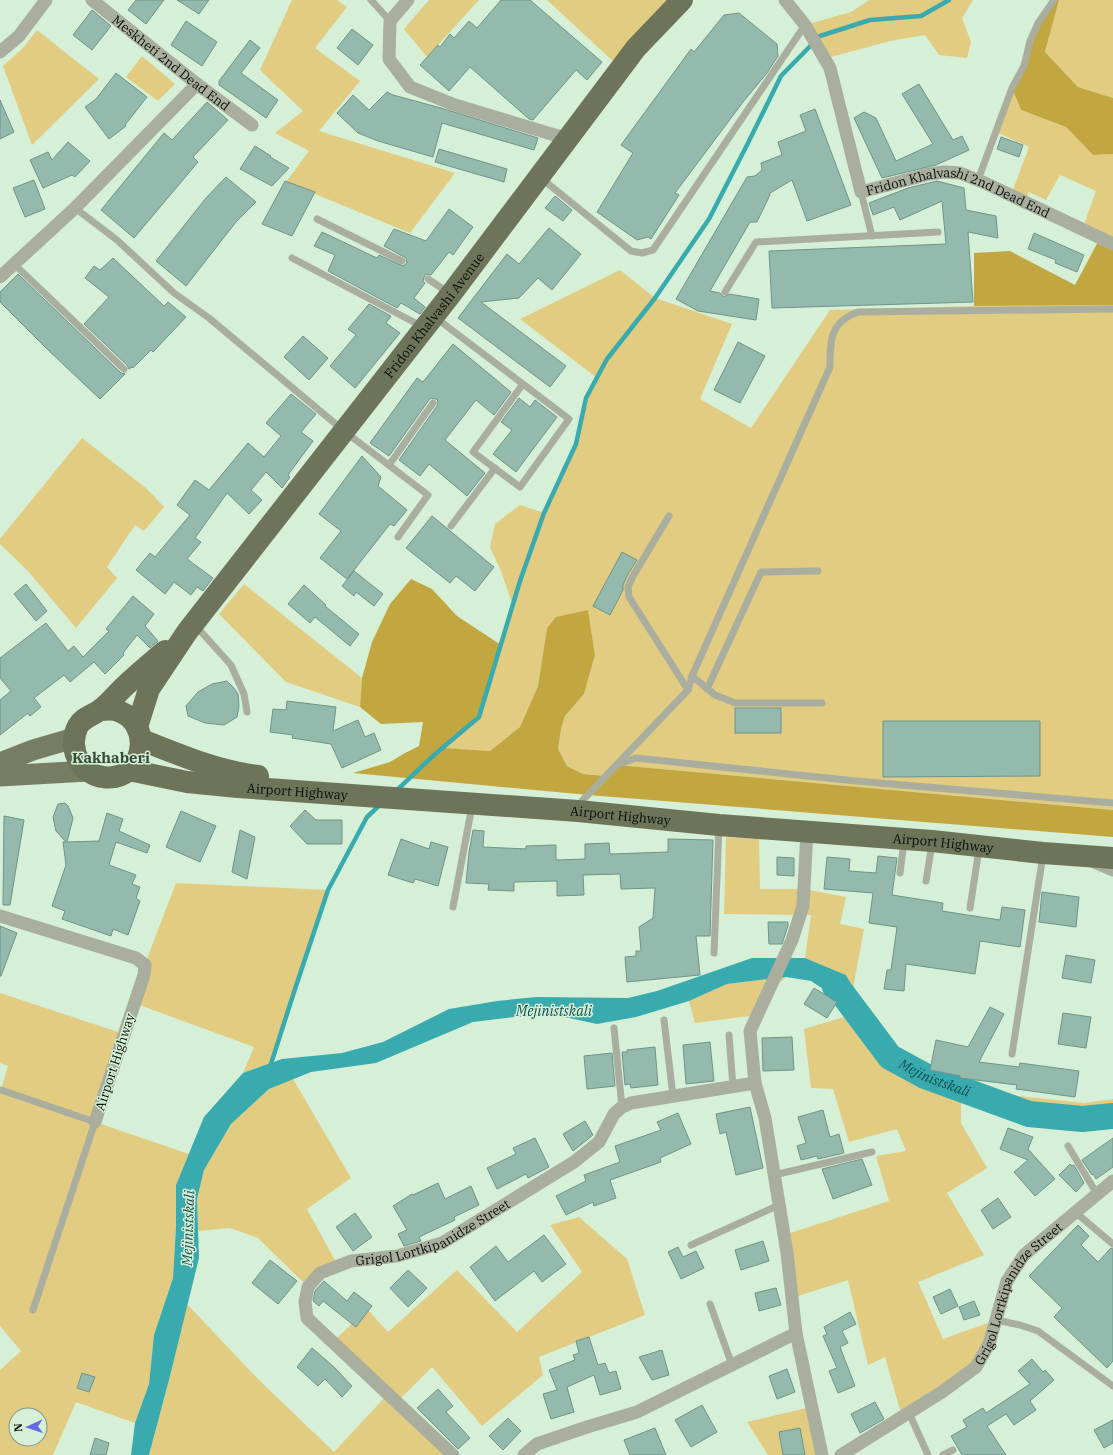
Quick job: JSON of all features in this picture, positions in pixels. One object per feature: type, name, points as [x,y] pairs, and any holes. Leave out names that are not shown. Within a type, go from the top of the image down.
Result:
[{"type":"highway","name":"Fridon Khalvashi Avenue","points":[[190,627],[451,294],[636,48],[682,0]]},
{"type":"highway","points":[[190,627],[149,689],[139,734],[141,751],[137,762],[120,776],[109,778],[98,776],[88,771],[79,762],[74,751],[74,738],[79,726],[88,716],[100,710],[190,627]]},
{"type":"highway","points":[[100,710],[114,710],[128,716],[139,734]]},
{"type":"highway","name":"Airport Highway","points":[[139,734],[196,761],[241,774],[371,790]]},
{"type":"highway","name":"Airport Highway","points":[[129,770],[187,782],[582,801],[854,822],[1113,846]]},
{"type":"highway","name":"Airport Highway","points":[[424,794],[472,803],[578,811],[719,825],[932,841],[1043,853],[1113,858]]},
{"type":"main road","points":[[0,763],[33,750],[74,738]]},
{"type":"main road","points":[[0,776],[88,771]]},
{"type":"street","points":[[0,52],[18,36],[46,0]]},
{"type":"street","name":"Meskheti 2nd Dead End","points":[[92,0],[197,84],[252,125]]},
{"type":"street","points":[[408,0],[390,21],[389,59],[410,87],[455,104],[568,139]]},
{"type":"street","name":"Fridon Khalvashi 2nd Dead End","points":[[786,0],[805,25],[825,56],[830,68],[861,192],[929,174],[944,172],[960,173],[978,180],[1113,244]]},
{"type":"street","points":[[0,278],[75,208],[197,84]]},
{"type":"street","points":[[807,831],[804,906],[792,940],[750,1031],[755,1083],[765,1118],[787,1253],[796,1333],[822,1455]]},
{"type":"street","points":[[1080,855],[1113,870]]},
{"type":"street","name":"Airport Highway","points":[[0,916],[136,958],[145,965],[144,975],[95,1122]]},
{"type":"street","points":[[622,1107],[631,1103],[755,1083]]},
{"type":"street","name":"Grigol Lortkipanidze Street","points":[[453,1455],[308,1318],[305,1302],[308,1287],[320,1273],[351,1261],[397,1256],[442,1243],[574,1162],[599,1142],[614,1114],[622,1107]]},
{"type":"street","name":"Grigol Lortkipanidze Street","points":[[841,1455],[942,1392],[976,1366],[989,1344],[1007,1281],[1024,1255],[1113,1181]]},
{"type":"street","points":[[524,1455],[536,1444],[637,1412],[796,1333]]},
{"type":"lane","points":[[371,0],[390,21]]},
{"type":"lane","points":[[978,180],[1012,88],[1024,66],[1030,41],[1038,23],[1054,0]]},
{"type":"lane","points":[[540,176],[631,251],[642,253],[652,250],[805,25]]},
{"type":"lane","points":[[861,192],[872,236]]},
{"type":"lane","points":[[75,208],[116,240],[174,293],[209,318],[344,431],[428,495],[398,536]]},
{"type":"lane","points":[[317,219],[402,261]]},
{"type":"lane","points":[[725,292],[756,242],[938,232]]},
{"type":"lane","points":[[292,258],[429,322],[523,384],[569,419],[520,487],[473,452],[523,384]]},
{"type":"lane","points":[[14,264],[124,369]]},
{"type":"lane","points":[[428,278],[451,294]]},
{"type":"lane","points":[[582,801],[688,690],[692,676],[830,367],[830,345],[835,329],[846,316],[858,312],[1113,309]]},
{"type":"lane","points":[[389,465],[433,403]]},
{"type":"lane","points":[[451,526],[495,468]]},
{"type":"lane","points":[[669,516],[628,587],[630,597],[688,690]]},
{"type":"lane","points":[[707,688],[761,572],[818,571]]},
{"type":"lane","points":[[190,627],[231,665],[244,694],[247,712]]},
{"type":"lane","points":[[692,676],[715,694],[735,703],[822,703]]},
{"type":"lane","points":[[617,765],[636,758],[856,781],[1113,803]]},
{"type":"lane","points":[[453,907],[472,803]]},
{"type":"lane","points":[[714,953],[719,825]]},
{"type":"lane","points":[[900,873],[904,839]]},
{"type":"lane","points":[[926,881],[932,841]]},
{"type":"lane","points":[[970,908],[980,846]]},
{"type":"lane","points":[[1012,1054],[1043,853]]},
{"type":"lane","points":[[664,1020],[674,1096]]},
{"type":"lane","points":[[614,1028],[622,1107]]},
{"type":"lane","points":[[729,1035],[733,1087]]},
{"type":"lane","points":[[1,1090],[95,1122],[33,1310]]},
{"type":"lane","points":[[1068,1146],[1097,1194]]},
{"type":"lane","points":[[774,1175],[872,1152]]},
{"type":"lane","points":[[692,1245],[779,1205]]},
{"type":"lane","points":[[1075,1212],[1113,1244]]},
{"type":"lane","points":[[710,1304],[732,1365]]},
{"type":"lane","points":[[996,1320],[1038,1330],[1113,1386]]},
{"type":"lane","points":[[909,1413],[928,1455]]},
{"type":"lane","points":[[943,1455],[953,1450]]},
{"type":"shaded area","points":[[292,0],[337,0],[347,7],[315,48],[360,81],[319,131],[455,173],[410,233],[286,182],[309,151],[275,133],[303,111],[260,70]]},
{"type":"shaded area","points":[[429,0],[479,0],[427,57],[404,29]]},
{"type":"shaded area","points":[[547,0],[669,0],[615,63]]},
{"type":"shaded area","points":[[869,0],[973,0],[962,18],[971,42],[967,58],[939,55],[925,35],[890,41],[831,57],[809,24],[851,12]]},
{"type":"shaded area","points":[[1054,0],[1059,0],[1045,52],[1078,87],[1113,98],[1113,154],[1093,155],[1066,127],[1021,110],[1012,88],[1030,41]]},
{"type":"shaded area","points":[[1059,0],[1113,0],[1113,98],[1078,87],[1045,52]]},
{"type":"shaded area","points":[[37,30],[99,79],[32,145],[3,66],[23,48]]},
{"type":"shaded area","points":[[142,56],[175,84],[158,101],[126,77]]},
{"type":"shaded area","points":[[1012,88],[1021,110],[1066,127],[1093,155],[1113,154],[1113,244],[1082,230],[1096,191],[1060,175],[1046,200],[1029,192],[1024,201],[1011,195],[1029,147],[996,132]]},
{"type":"shaded area","points":[[1100,238],[1113,244],[1113,305],[974,306],[974,253],[1010,251],[1075,285]]},
{"type":"shaded area","points":[[620,270],[655,298],[732,324],[700,399],[751,428],[830,310],[974,306],[1113,305],[1113,810],[617,765],[606,776],[583,774],[567,766],[558,749],[561,729],[565,716],[584,694],[595,655],[588,610],[547,628],[538,686],[520,727],[490,751],[443,748],[479,717],[513,606],[501,571],[490,547],[495,524],[520,505],[544,513],[576,444],[586,398],[597,378],[520,319]]},
{"type":"shaded area","points":[[82,438],[147,489],[164,507],[144,531],[135,525],[107,567],[117,578],[76,628],[28,571],[0,544],[0,539]]},
{"type":"shaded area","points":[[411,579],[432,589],[457,616],[501,645],[479,717],[444,748],[490,751],[520,727],[538,686],[547,628],[556,617],[588,610],[595,655],[584,694],[565,716],[561,729],[558,749],[567,766],[583,774],[606,776],[617,765],[1113,810],[1113,837],[588,795],[353,773],[390,762],[419,746],[423,722],[381,724],[360,707],[362,678],[372,642],[390,604]]},
{"type":"shaded area","points":[[244,584],[362,678],[360,707],[286,682],[219,614]]},
{"type":"shaded area","points":[[726,837],[759,839],[760,889],[804,889],[846,897],[840,924],[864,929],[853,988],[846,975],[805,958],[811,915],[724,914]]},
{"type":"shaded area","points":[[176,883],[328,890],[271,1063],[243,1073],[254,1047],[134,1003],[148,956]]},
{"type":"shaded area","points":[[786,977],[766,996],[757,1015],[695,1023],[689,1001],[727,984]]},
{"type":"shaded area","points":[[0,993],[124,1034],[95,1122],[189,1154],[176,1185],[176,1227],[173,1278],[154,1335],[149,1384],[135,1423],[76,1402],[53,1455],[0,1455],[0,1370],[21,1351],[0,1326],[0,1093],[8,1066],[0,1063]]},
{"type":"shaded area","points":[[865,1011],[890,1057],[925,1076],[961,1090],[961,1123],[987,1168],[947,1193],[984,1255],[918,1282],[943,1339],[996,1320],[976,1367],[902,1417],[885,1357],[868,1365],[848,1280],[792,1298],[784,1235],[889,1201],[876,1156],[906,1151],[897,1129],[849,1142],[833,1089],[811,1088],[804,1029]]},
{"type":"shaded area","points":[[293,1079],[351,1178],[307,1209],[338,1266],[308,1287],[258,1238],[230,1228],[198,1231],[197,1199],[204,1170],[231,1124],[269,1089]]},
{"type":"shaded area","points":[[961,1090],[1084,1103],[1113,1099],[1113,1116],[1082,1119],[1029,1114]]},
{"type":"shaded area","points":[[579,1217],[627,1259],[645,1315],[539,1357],[543,1375],[482,1426],[432,1367],[397,1402],[453,1455],[149,1455],[187,1304],[258,1379],[334,1452],[388,1394],[333,1342],[367,1309],[388,1332],[457,1270],[517,1332],[582,1272],[550,1225]]},
{"type":"shaded area","points":[[811,1407],[822,1455],[768,1455],[747,1422]]},
{"type":"water","points":[[752,958],[805,958],[846,975],[865,1011],[849,1016],[837,998],[811,981],[786,977],[727,984],[689,1001],[636,1017],[597,1024],[555,1015],[514,1017],[473,1022],[376,1063],[311,1072],[269,1089],[231,1124],[204,1170],[197,1199],[199,1258],[169,1380],[149,1455],[131,1455],[135,1423],[149,1384],[154,1335],[173,1278],[176,1227],[176,1185],[204,1117],[243,1073],[282,1059],[342,1053],[383,1042],[449,1009],[497,1001],[536,997],[628,998],[657,991]]},
{"type":"building","points":[[136,0],[164,0],[146,24],[128,10]]},
{"type":"building","points":[[177,0],[209,0],[199,14]]},
{"type":"building","points":[[501,0],[530,0],[602,62],[587,80],[576,70],[533,120],[529,119],[470,67],[449,91],[420,65],[438,45],[440,47],[450,34],[454,38],[469,21],[477,28]]},
{"type":"building","points":[[92,10],[111,26],[92,50],[73,35]]},
{"type":"building","points":[[739,13],[777,44],[778,56],[767,73],[743,102],[675,193],[679,195],[651,239],[648,237],[637,240],[597,212],[633,153],[621,145],[691,49],[694,52],[724,15]]},
{"type":"building","points":[[186,21],[217,42],[202,66],[171,45]]},
{"type":"building","points":[[352,29],[373,45],[358,65],[337,48]]},
{"type":"building","points":[[250,40],[260,48],[241,73],[278,100],[266,118],[219,85],[219,81]]},
{"type":"building","points":[[116,73],[147,97],[125,125],[126,126],[109,139],[85,107],[96,99]]},
{"type":"building","points":[[919,84],[953,140],[962,136],[969,150],[936,165],[882,178],[854,118],[864,112],[876,118],[896,161],[933,144],[902,94]]},
{"type":"building","points":[[387,92],[538,138],[534,150],[442,123],[433,157],[378,141],[358,133],[337,113],[353,95],[369,110]]},
{"type":"building","points":[[0,100],[14,132],[0,139]]},
{"type":"building","points":[[207,102],[228,120],[193,157],[198,162],[134,238],[101,210],[164,133],[172,140]]},
{"type":"building","points":[[815,109],[851,205],[807,221],[792,180],[770,193],[757,222],[750,222],[710,291],[720,293],[724,297],[729,294],[759,299],[756,320],[698,311],[676,299],[747,177],[755,176],[762,170],[761,163],[782,155],[778,142],[806,131],[800,115]]},
{"type":"building","points":[[1001,137],[1023,145],[1019,157],[997,149]]},
{"type":"building","points":[[68,142],[90,161],[75,177],[72,175],[43,188],[30,160],[48,152],[52,160]]},
{"type":"building","points":[[255,146],[289,168],[272,186],[240,169]]},
{"type":"building","points":[[439,149],[507,169],[504,182],[435,162]]},
{"type":"building","points":[[226,177],[256,202],[236,222],[186,286],[156,261],[206,198]]},
{"type":"building","points":[[34,180],[45,209],[25,217],[13,188]]},
{"type":"building","points":[[285,181],[315,192],[292,236],[262,224]]},
{"type":"building","points":[[937,181],[964,188],[966,210],[996,216],[998,238],[968,232],[973,302],[772,308],[769,251],[946,244],[942,201],[900,220],[894,207],[873,215],[869,203],[908,188]]},
{"type":"building","points":[[555,196],[572,210],[563,221],[545,208]]},
{"type":"building","points":[[449,209],[473,227],[453,255],[449,252],[431,275],[426,274],[424,277],[423,281],[425,283],[414,298],[425,307],[420,314],[401,303],[397,308],[328,271],[335,255],[314,246],[322,232],[377,258],[379,255],[403,266],[407,263],[406,258],[384,246],[394,229],[426,241]]},
{"type":"building","points":[[549,228],[581,254],[552,290],[538,278],[519,298],[481,302],[566,366],[550,387],[458,318],[507,254],[519,264]]},
{"type":"building","points":[[1034,233],[1084,255],[1077,272],[1055,263],[1056,260],[1028,249]]},
{"type":"building","points":[[113,258],[164,306],[168,302],[186,317],[153,352],[151,350],[133,368],[132,367],[129,369],[127,365],[84,324],[109,297],[85,278],[94,266],[100,270]]},
{"type":"building","points":[[18,274],[121,373],[125,374],[100,399],[0,302],[0,292]]},
{"type":"building","points":[[369,304],[391,316],[386,323],[400,333],[355,388],[330,366],[356,335],[348,329]]},
{"type":"building","points":[[303,336],[328,358],[309,380],[284,357]]},
{"type":"building","points":[[738,342],[765,356],[740,403],[714,390]]},
{"type":"building","points":[[453,344],[511,392],[494,415],[476,400],[445,440],[485,473],[467,496],[429,464],[420,476],[399,460],[437,406],[438,401],[436,399],[431,398],[429,400],[389,456],[370,443],[417,378],[423,382]]},
{"type":"building","points":[[291,394],[316,414],[301,432],[313,441],[288,475],[290,477],[282,488],[266,472],[251,490],[262,500],[249,514],[227,493],[195,538],[201,542],[187,559],[213,578],[203,591],[197,587],[191,595],[174,582],[165,594],[136,570],[150,553],[155,557],[190,515],[177,505],[195,480],[209,490],[248,443],[264,457],[281,436],[266,423]]},
{"type":"building","points":[[519,398],[530,407],[535,400],[557,417],[516,472],[493,454],[512,430],[501,422]]},
{"type":"building","points":[[362,456],[381,477],[378,486],[407,510],[394,526],[390,524],[347,579],[320,558],[341,531],[319,514]]},
{"type":"building","points":[[432,516],[494,567],[475,591],[456,576],[450,583],[406,548]]},
{"type":"building","points":[[622,552],[637,560],[628,574],[623,585],[623,590],[610,615],[593,606]]},
{"type":"building","points":[[354,571],[383,594],[374,606],[356,592],[354,596],[342,586]]},
{"type":"building","points":[[26,584],[47,611],[36,621],[14,594]]},
{"type":"building","points":[[304,585],[326,605],[325,606],[359,634],[350,646],[315,617],[310,623],[288,604]]},
{"type":"building","points":[[133,596],[154,614],[145,626],[158,641],[150,648],[137,635],[123,653],[124,655],[105,674],[94,662],[70,682],[64,675],[34,698],[41,707],[30,716],[28,713],[0,735],[0,700],[11,691],[0,678],[0,658],[46,623],[68,651],[74,646],[83,657],[109,631],[106,629]]},
{"type":"building","points":[[227,681],[238,694],[239,706],[237,717],[224,725],[205,723],[188,716],[186,706],[198,692],[212,684]]},
{"type":"building","points":[[287,701],[336,707],[333,731],[358,720],[365,737],[374,733],[381,750],[342,768],[331,744],[292,738],[293,735],[270,732],[273,709],[286,710]]},
{"type":"building","points":[[735,708],[781,708],[781,733],[735,733]]},
{"type":"building","points":[[883,721],[1040,721],[1040,776],[883,777]]},
{"type":"building","points":[[65,803],[68,806],[73,818],[67,842],[99,841],[107,813],[123,819],[119,831],[150,845],[147,853],[116,842],[109,865],[136,875],[132,884],[140,887],[136,898],[140,901],[128,935],[113,929],[111,936],[62,919],[65,911],[52,906],[66,865],[63,842],[66,842],[56,831],[53,817],[58,804]]},
{"type":"building","points":[[305,810],[316,820],[342,820],[342,844],[307,844],[290,826]]},
{"type":"building","points":[[181,811],[216,826],[200,862],[166,847]]},
{"type":"building","points":[[4,816],[24,820],[10,905],[3,905]]},
{"type":"building","points":[[240,830],[255,837],[247,879],[232,872]]},
{"type":"building","points":[[473,830],[484,831],[483,847],[526,849],[526,846],[556,845],[556,860],[585,859],[585,844],[609,843],[610,854],[668,852],[668,839],[713,840],[710,936],[696,936],[700,975],[627,982],[625,957],[636,956],[636,951],[641,951],[639,927],[653,918],[655,888],[621,889],[620,874],[583,875],[584,895],[557,896],[557,881],[514,882],[514,891],[488,890],[489,884],[466,883]]},
{"type":"building","points":[[401,839],[429,849],[431,842],[448,847],[438,886],[415,879],[413,883],[388,875]]},
{"type":"building","points":[[878,856],[897,858],[892,895],[943,903],[942,911],[1000,920],[1002,907],[1025,910],[1020,947],[980,941],[975,974],[906,964],[904,991],[884,989],[887,970],[891,970],[897,927],[869,923],[873,893],[824,889],[827,857],[850,859],[849,871],[876,873]]},
{"type":"building","points":[[777,857],[794,858],[794,876],[777,875]]},
{"type":"building","points":[[1042,892],[1079,897],[1076,927],[1039,922]]},
{"type":"building","points":[[768,922],[788,922],[782,944],[769,944]]},
{"type":"building","points":[[0,926],[17,933],[1,976],[0,976]]},
{"type":"building","points":[[1066,955],[1095,960],[1091,983],[1062,978]]},
{"type":"building","points":[[814,988],[837,1002],[827,1018],[804,1004]]},
{"type":"building","points":[[990,1007],[1004,1014],[979,1062],[1019,1067],[1020,1063],[1079,1071],[1075,1097],[1016,1089],[1017,1085],[960,1078],[960,1076],[930,1070],[936,1040],[968,1047]]},
{"type":"building","points":[[1063,1013],[1091,1017],[1086,1048],[1058,1044]]},
{"type":"building","points":[[792,1037],[794,1070],[763,1071],[762,1038]]},
{"type":"building","points":[[710,1042],[714,1081],[686,1084],[683,1045]]},
{"type":"building","points":[[655,1047],[658,1085],[631,1088],[630,1084],[625,1085],[622,1052],[627,1052],[627,1050]]},
{"type":"building","points":[[612,1053],[615,1086],[587,1089],[584,1056]]},
{"type":"building","points":[[750,1107],[763,1168],[736,1175],[726,1132],[720,1134],[716,1114]]},
{"type":"building","points":[[823,1110],[830,1137],[839,1134],[844,1153],[818,1159],[817,1156],[801,1160],[797,1146],[806,1143],[798,1117]]},
{"type":"building","points":[[678,1113],[691,1144],[660,1158],[661,1162],[610,1180],[616,1198],[594,1206],[593,1202],[566,1215],[556,1196],[586,1181],[584,1175],[620,1162],[615,1146],[661,1130],[657,1122]]},
{"type":"building","points":[[585,1121],[593,1135],[573,1151],[563,1134]]},
{"type":"building","points":[[1008,1128],[1033,1137],[1028,1149],[1055,1179],[1035,1196],[1014,1172],[1028,1160],[1000,1149]]},
{"type":"building","points":[[535,1138],[549,1167],[528,1178],[526,1174],[497,1189],[487,1168],[516,1154],[513,1148]]},
{"type":"building","points":[[1113,1138],[1113,1167],[1096,1179],[1082,1160]]},
{"type":"building","points":[[862,1159],[872,1185],[833,1199],[822,1169]]},
{"type":"building","points":[[1070,1164],[1072,1166],[1074,1165],[1084,1183],[1076,1192],[1059,1175]]},
{"type":"building","points":[[438,1183],[445,1199],[471,1186],[479,1205],[454,1217],[455,1220],[419,1237],[421,1241],[404,1246],[398,1234],[407,1230],[393,1206],[412,1194],[413,1195]]},
{"type":"building","points":[[998,1198],[1011,1217],[993,1229],[981,1210]]},
{"type":"building","points":[[355,1213],[372,1237],[353,1251],[336,1227]]},
{"type":"building","points":[[1078,1225],[1089,1236],[1081,1245],[1098,1262],[1111,1248],[1113,1249],[1113,1361],[1107,1368],[1054,1317],[1062,1308],[1029,1276]]},
{"type":"building","points":[[544,1235],[566,1264],[542,1282],[534,1271],[495,1301],[470,1267],[496,1246],[508,1262]]},
{"type":"building","points":[[763,1241],[769,1261],[741,1270],[735,1250]]},
{"type":"building","points":[[678,1247],[683,1257],[696,1251],[704,1268],[681,1279],[668,1252]]},
{"type":"building","points":[[270,1260],[297,1281],[278,1304],[252,1283]]},
{"type":"building","points":[[408,1270],[427,1288],[408,1307],[390,1288]]},
{"type":"building","points":[[324,1281],[347,1301],[354,1292],[372,1306],[356,1327],[323,1301],[319,1306],[313,1301],[315,1291]]},
{"type":"building","points":[[776,1288],[781,1305],[759,1311],[755,1293]]},
{"type":"building","points":[[950,1289],[958,1306],[941,1314],[933,1297]]},
{"type":"building","points":[[974,1301],[980,1315],[964,1320],[959,1307]]},
{"type":"building","points":[[850,1312],[856,1324],[842,1331],[848,1343],[840,1347],[855,1386],[838,1393],[829,1371],[837,1368],[823,1336],[827,1334],[824,1327]]},
{"type":"building","points":[[589,1337],[598,1365],[605,1363],[609,1373],[616,1371],[621,1389],[600,1395],[594,1375],[567,1387],[574,1412],[551,1419],[543,1394],[557,1390],[549,1370],[575,1360],[573,1355],[579,1353],[576,1341]]},
{"type":"building","points":[[312,1348],[334,1367],[352,1386],[342,1397],[325,1379],[318,1386],[297,1367]]},
{"type":"building","points":[[662,1350],[669,1375],[652,1380],[639,1357]]},
{"type":"building","points":[[1032,1359],[1043,1372],[1045,1370],[1054,1380],[1030,1401],[1036,1410],[1014,1425],[1006,1414],[987,1426],[1006,1455],[962,1455],[951,1436],[967,1427],[963,1420],[983,1408],[986,1413],[1030,1384],[1018,1371]]},
{"type":"building","points":[[787,1369],[795,1392],[777,1399],[769,1376]]},
{"type":"building","points":[[82,1373],[95,1377],[89,1392],[77,1388]]},
{"type":"building","points":[[438,1389],[453,1406],[446,1412],[470,1438],[458,1449],[417,1408]]},
{"type":"building","points":[[875,1402],[884,1419],[860,1433],[851,1414]]},
{"type":"building","points":[[702,1405],[717,1432],[691,1447],[675,1420]]},
{"type":"building","points":[[508,1418],[521,1431],[503,1450],[489,1436]]},
{"type":"building","points":[[1113,1420],[1113,1443],[1104,1448],[1094,1430]]},
{"type":"building","points":[[655,1428],[666,1455],[630,1455],[624,1440]]},
{"type":"building","points":[[800,1428],[805,1455],[783,1455],[779,1432]]},
{"type":"building","points":[[95,1438],[109,1443],[106,1455],[90,1455]]},
{"type":"waterway","points":[[396,791],[434,755],[479,717],[520,581],[544,513],[576,444],[586,398],[607,359],[655,298],[709,219],[781,76],[820,36],[870,20],[921,16],[949,0]]},
{"type":"waterway","points":[[270,1067],[328,890],[367,817],[381,804]]},
{"type":"waterway","name":"Mejinistskali","points":[[835,987],[839,989],[890,1057],[925,1076],[1029,1114],[1082,1119],[1113,1116]]},
{"type":"district","name":"Kakhaberi","points":[[111,757]]}]
